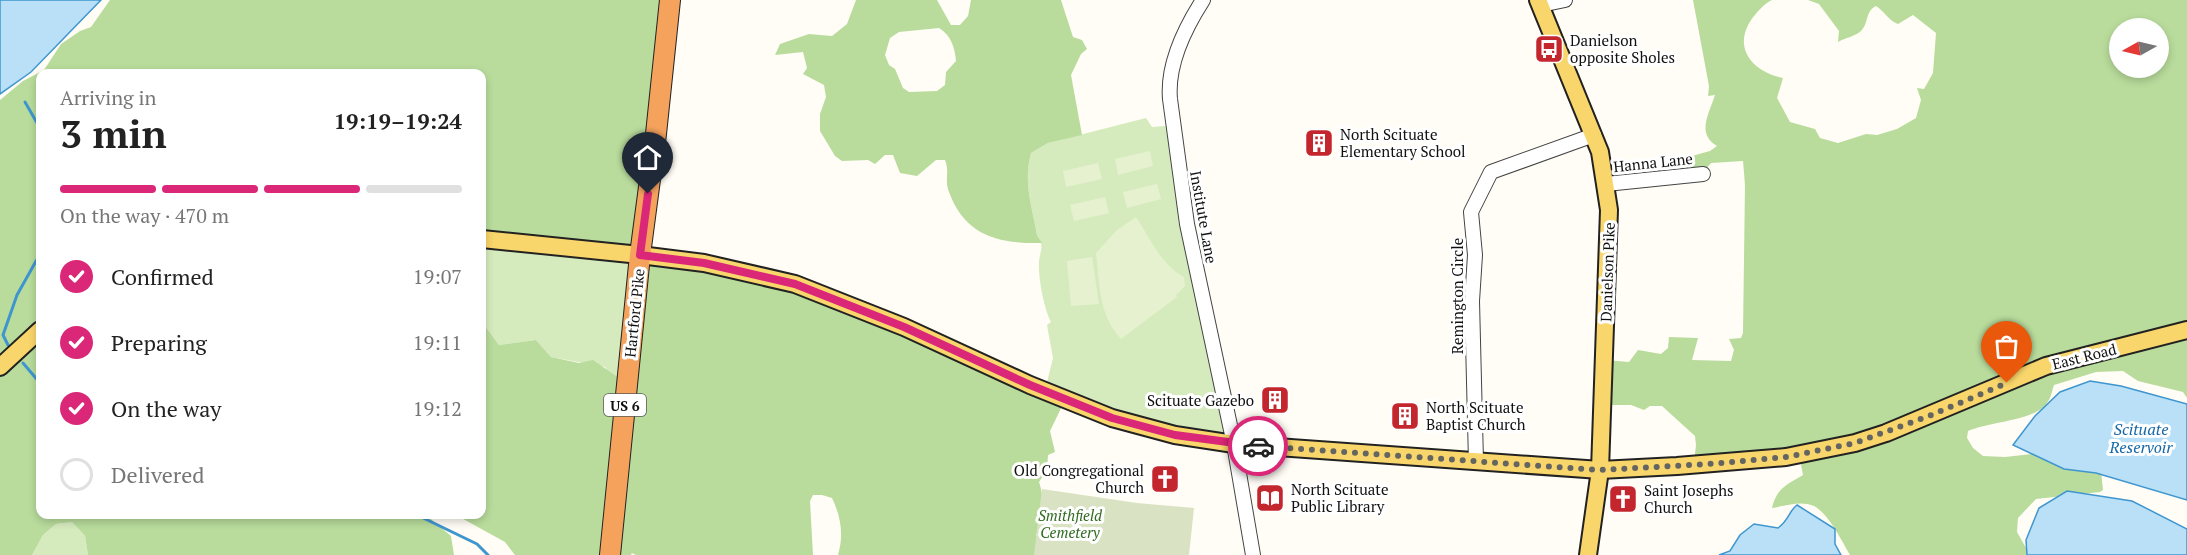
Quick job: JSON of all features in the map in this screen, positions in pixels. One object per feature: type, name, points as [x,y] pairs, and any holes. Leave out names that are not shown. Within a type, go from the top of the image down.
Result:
[{"type":"highway","name":"Hartford Pike","points":[[610,555],[640,255],[670,0]]},
{"type":"main road","name":"Danielson Pike","points":[[1540,3],[1600,152],[1609,210],[1600,470],[1588,555]]},
{"type":"main road","name":"East Road","points":[[486,239],[704,263],[795,284],[904,327],[1030,385],[1112,418],[1175,435],[1234,444],[1600,470],[1786,457],[1855,443],[1929,416],[2046,366],[2187,330]]},
{"type":"main road","points":[[0,366],[36,334]]},
{"type":"street","name":"Institute Lane","points":[[1203,0],[1187,27],[1174,61],[1169,84],[1187,224],[1234,444],[1253,555]]},
{"type":"street","points":[[1540,3],[1566,0]]},
{"type":"street","name":"Remington Circle","points":[[1476,462],[1472,301],[1475,255],[1471,212],[1491,172],[1594,135]]},
{"type":"street","name":"Hanna Lane","points":[[1606,184],[1703,174]]},
{"type":"green space","points":[[110,0],[674,0],[643,254],[751,272],[1065,400],[1050,431],[1055,452],[1048,455],[1047,470],[1039,482],[1043,509],[1036,535],[1042,555],[838,555],[841,533],[835,505],[832,498],[813,495],[810,501],[813,555],[636,555],[632,553],[631,555],[515,555],[505,542],[463,519],[486,519],[486,327],[499,345],[536,340],[551,357],[579,363],[593,360],[619,378],[643,257],[486,240],[486,69],[45,69],[61,44],[80,31],[91,27]]},
{"type":"green space","points":[[856,0],[937,0],[951,25],[960,25],[968,16],[971,0],[1061,0],[1073,37],[1082,40],[1087,49],[1081,54],[1071,75],[1082,135],[1048,143],[1031,153],[1028,174],[1029,194],[1037,235],[1042,243],[998,239],[974,228],[964,219],[949,192],[945,160],[936,160],[917,176],[900,173],[893,155],[885,155],[875,164],[868,160],[842,161],[835,156],[820,131],[820,114],[826,97],[824,85],[803,74],[807,68],[803,52],[775,55],[780,44],[809,34],[832,36],[847,24]],"holes":[[[939,28],[947,34],[955,51],[956,61],[946,72],[945,85],[937,91],[909,92],[903,88],[895,69],[889,65],[885,55],[890,38],[899,32]]]},
{"type":"green space","points":[[1693,0],[1772,0],[1760,9],[1747,27],[1744,47],[1753,63],[1771,75],[1783,78],[1777,98],[1790,122],[1815,129],[1820,138],[1838,143],[1866,134],[1877,135],[1897,129],[1916,118],[1921,100],[1917,88],[1924,89],[1933,73],[1936,33],[1913,15],[1898,24],[1895,23],[1876,6],[1870,11],[1861,31],[1838,42],[1839,31],[1819,4],[1808,0],[2187,0],[2187,398],[2183,392],[2138,381],[2123,371],[2096,372],[2054,385],[2042,409],[2023,417],[1968,431],[1967,438],[1973,448],[1983,456],[2005,457],[2060,451],[2101,471],[2103,490],[2100,492],[2036,499],[2018,518],[2017,532],[2030,555],[1850,555],[1829,521],[1814,506],[1798,503],[1772,508],[1780,491],[1803,475],[1799,454],[1694,463],[1695,436],[1662,406],[1650,406],[1644,410],[1631,405],[1604,405],[1605,360],[1629,362],[1638,350],[1661,354],[1668,348],[1669,337],[1698,338],[1692,360],[1731,361],[1734,350],[1729,339],[1741,338],[1743,333],[1745,185],[1743,161],[1711,163],[1702,174],[1683,175],[1681,159],[1710,151],[1717,146],[1707,136],[1707,116],[1715,95],[1708,96],[1709,86]]},
{"type":"green space","points":[[36,74],[36,519],[431,519],[451,536],[454,555],[88,555],[85,536],[72,522],[56,524],[43,535],[32,555],[0,555],[0,100],[23,81]]},
{"type":"green space","points":[[1146,118],[1152,127],[1177,125],[1227,443],[1045,390],[1053,358],[1047,325],[1051,322],[1041,284],[1039,262],[1041,245],[1029,194],[1028,174],[1031,153],[1048,143]]},
{"type":"green space","points":[[1150,151],[1153,166],[1118,175],[1115,159]]},
{"type":"green space","points":[[1098,163],[1102,179],[1066,187],[1063,171]]},
{"type":"green space","points":[[1157,184],[1161,199],[1127,208],[1123,192]]},
{"type":"green space","points":[[1105,197],[1109,213],[1074,221],[1070,205]]},
{"type":"green space","points":[[1136,217],[1162,258],[1184,277],[1185,286],[1176,295],[1177,297],[1121,339],[1108,320],[1101,299],[1096,253],[1117,230]]},
{"type":"green space","points":[[486,240],[643,257],[619,379],[610,374],[605,367],[551,357],[536,340],[499,345],[486,327]]},
{"type":"green space","points":[[1092,257],[1099,304],[1071,306],[1067,261]]},
{"type":"green space","name":"Smithfield Cemetery","points":[[1042,489],[1137,503],[1194,508],[1189,555],[1034,555]]},
{"type":"green space","points":[[72,522],[85,536],[88,555],[32,555],[43,535],[56,524]]},
{"type":"water","points":[[0,0],[101,0],[31,72],[0,94]]},
{"type":"water","name":"Scituate Reservoir","points":[[2090,381],[2121,386],[2187,404],[2187,500],[2096,473],[2064,469],[2013,445],[2035,416],[2060,392]]},
{"type":"water","name":"Scituate Reservoir","points":[[2067,491],[2132,501],[2187,529],[2187,555],[2027,555],[2026,540],[2039,508]]},
{"type":"water","points":[[1797,505],[1835,529],[1835,544],[1841,555],[1719,555],[1730,551],[1740,535],[1754,524],[1778,528]]},
{"type":"waterway","points":[[25,102],[36,121]]},
{"type":"waterway","points":[[8,345],[3,335],[17,295],[36,261]]},
{"type":"waterway","points":[[23,363],[36,378]]},
{"type":"waterway","points":[[425,519],[477,544],[488,555]]},
{"type":"way so far","points":[[1258,446],[1600,470],[1709,464],[1786,457],[1855,443],[1886,433],[2007,383]]},
{"type":"place","name":"Danielson opposite Sholes","points":[[1549,49]]},
{"type":"place","name":"North Scituate Elementary School","points":[[1319,143]]},
{"type":"place","name":"Scituate Gazebo","points":[[1275,400]]},
{"type":"place","name":"North Scituate Baptist Church","points":[[1405,416]]},
{"type":"place","name":"Old Congregational Church","points":[[1165,479]]},
{"type":"place","name":"North Scituate Public Library","points":[[1270,498]]},
{"type":"place","name":"Saint Josephs Church","points":[[1623,499]]},
{"type":"route","points":[[648,194],[640,255],[704,263],[795,284],[904,327],[1030,385],[1112,418],[1175,435],[1258,446]]}]
